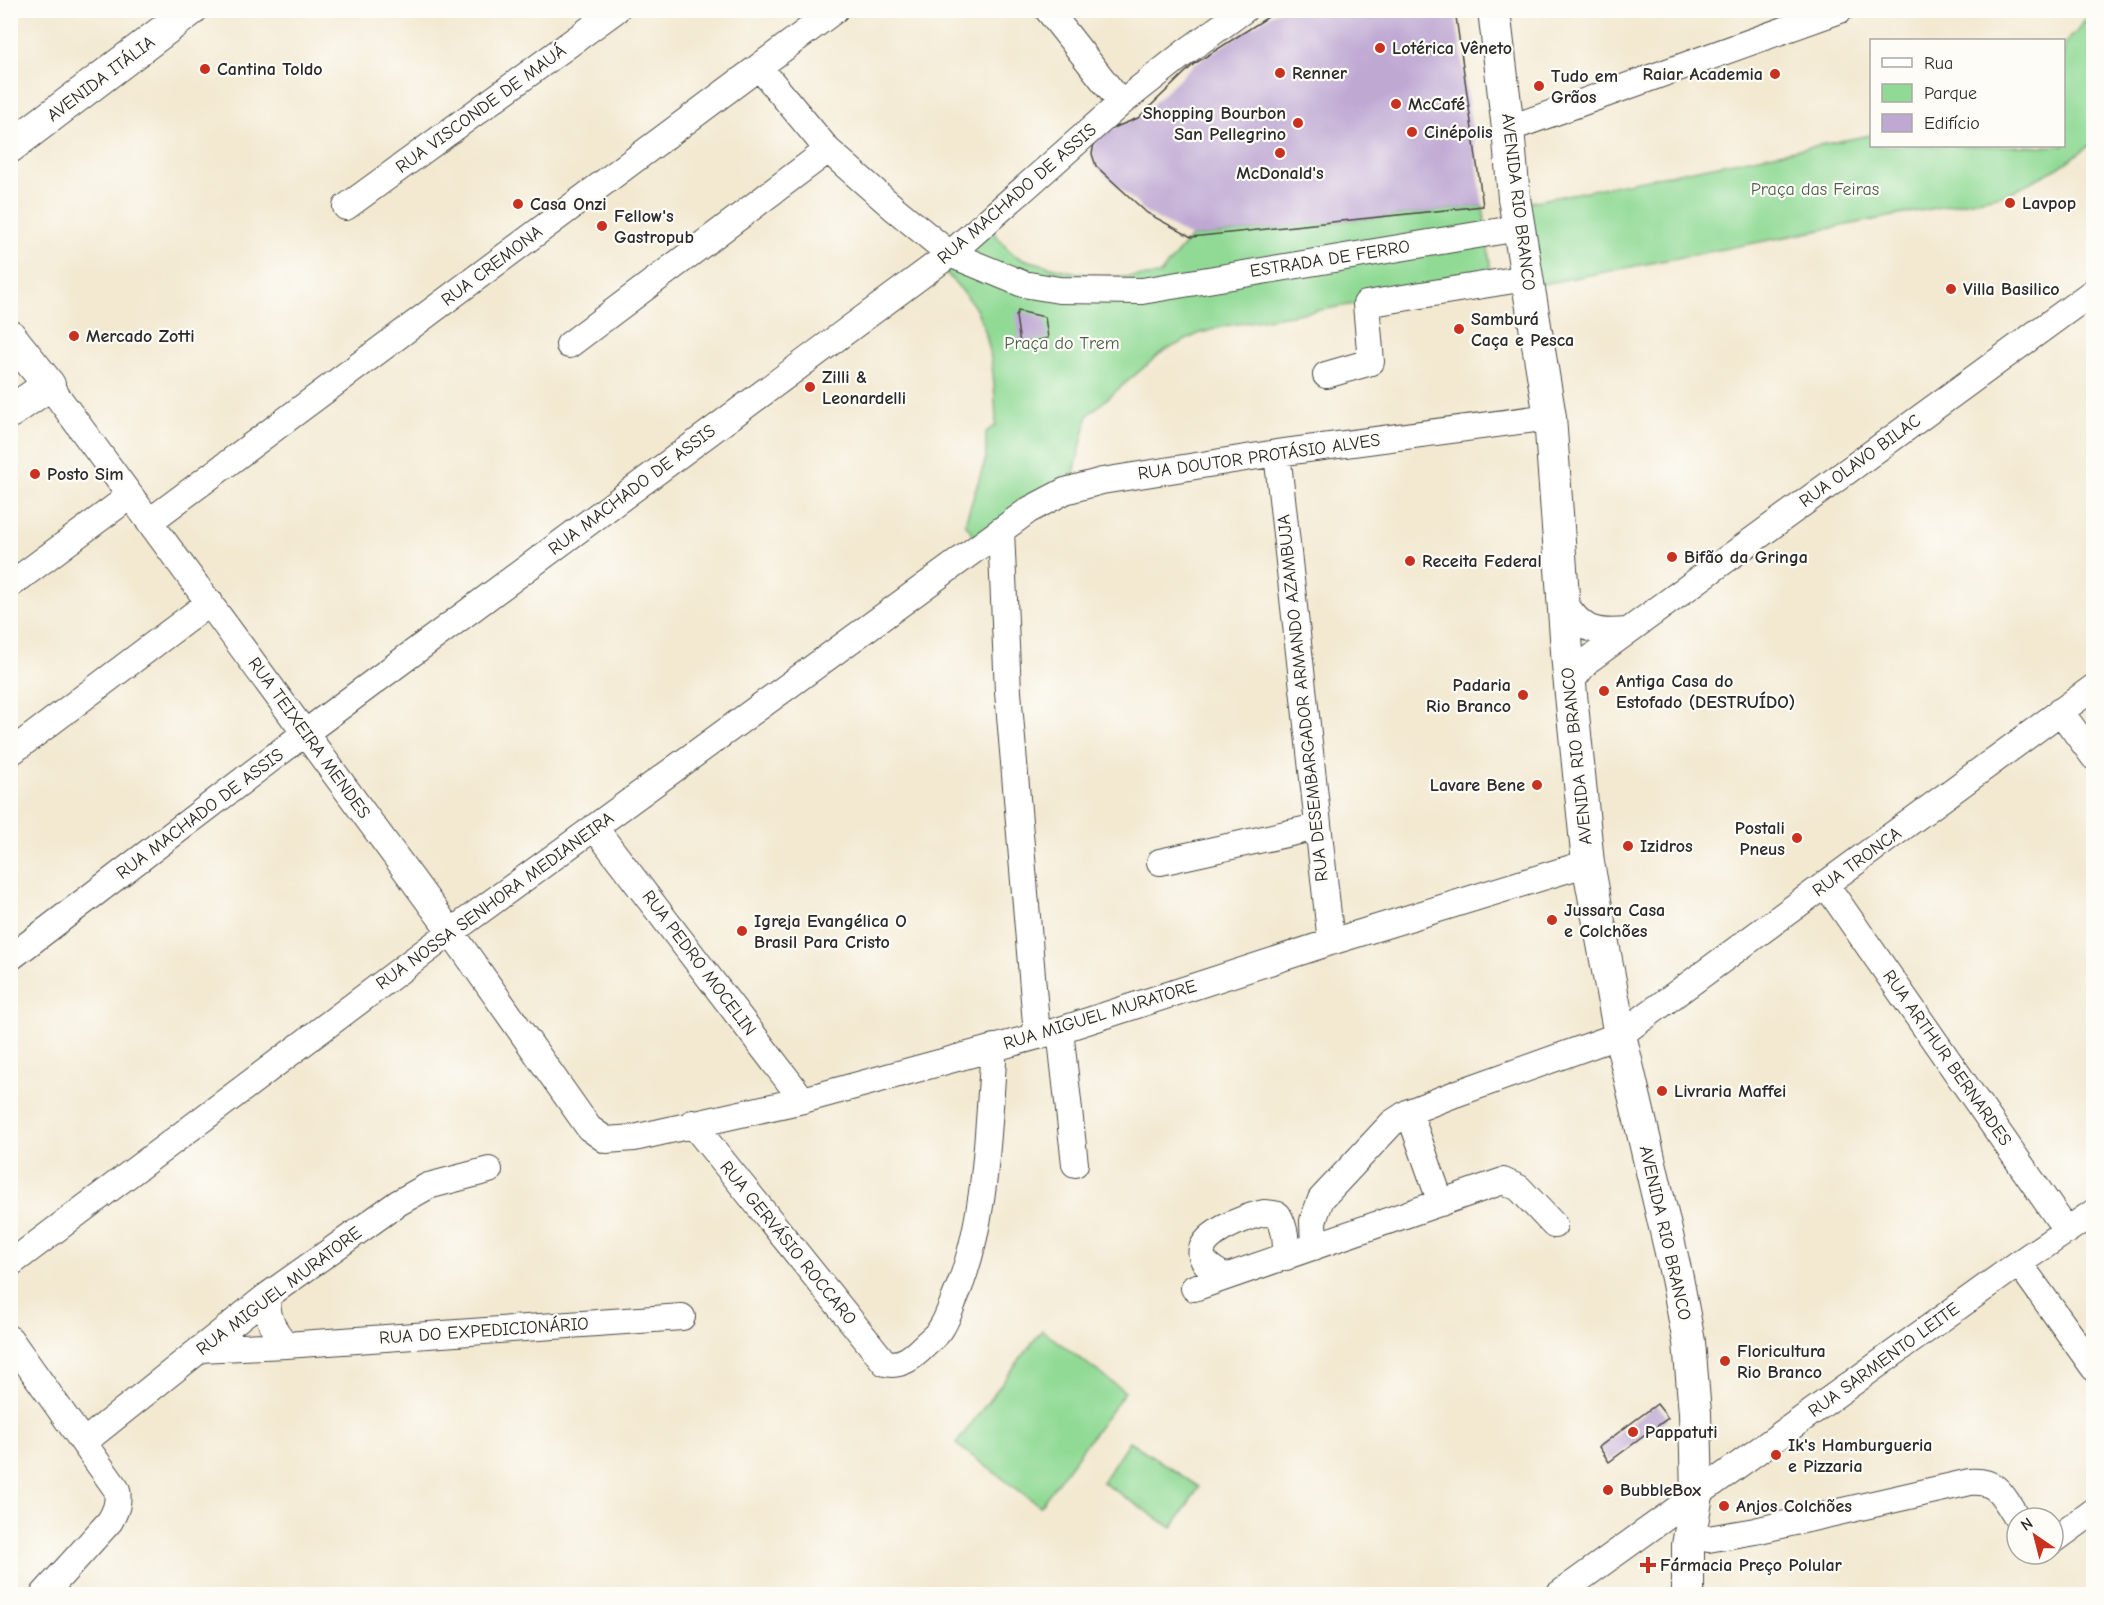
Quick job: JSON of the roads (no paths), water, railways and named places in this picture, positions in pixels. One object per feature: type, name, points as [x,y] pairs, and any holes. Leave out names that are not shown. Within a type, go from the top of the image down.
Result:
[{"type":"main road","name":"AVENIDA ITÁLIA","points":[[10,147],[191,10]]},
{"type":"main road","name":"AVENIDA RIO BRANCO","points":[[1494,10],[1514,198],[1550,417],[1570,684],[1588,863],[1620,1035],[1677,1278],[1689,1342],[1695,1413],[1697,1495],[1688,1545],[1688,1594]]},
{"type":"main road","name":"RUA TEIXEIRA MENDES","points":[[10,336],[49,384]]},
{"type":"main road","points":[[10,412],[49,384]]},
{"type":"main road","name":"AVENIDA RIO BRANCO","points":[[1697,1495],[1705,1515],[1708,1539],[1709,1594]]},
{"type":"street","name":"RUA VISCONDE DE MAUÁ","points":[[346,207],[616,10]]},
{"type":"street","name":"RUA CREMONA","points":[[149,522],[834,10]]},
{"type":"street","points":[[1048,10],[1121,103]]},
{"type":"street","name":"RUA MACHADO DE ASSIS","points":[[10,958],[305,733],[950,254],[1121,103],[1244,10]]},
{"type":"street","points":[[1508,129],[1840,10]]},
{"type":"street","name":"ESTRADA DE FERRO","points":[[759,67],[828,150],[950,254],[987,270],[1035,286],[1059,290],[1142,291],[1519,228]]},
{"type":"street","points":[[569,345],[828,150]]},
{"type":"street","points":[[1326,375],[1371,362],[1366,304],[1526,278]]},
{"type":"street","name":"RUA OLAVO BILAC","points":[[1570,684],[1587,661],[1627,631],[2094,291]]},
{"type":"street","name":"RUA TEIXEIRA MENDES","points":[[49,384],[451,932],[589,1128],[606,1140]]},
{"type":"street","name":"RUA DOUTOR PROTÁSIO ALVES","points":[[992,536],[1047,500],[1065,491],[1093,484],[1276,453],[1550,417]]},
{"type":"street","name":"RUA DESEMBARGADOR ARMANDO AZAMBUJA","points":[[1276,453],[1331,942]]},
{"type":"street","points":[[10,585],[130,496]]},
{"type":"street","points":[[992,536],[1008,692],[1049,1033],[1075,1164]]},
{"type":"street","name":"RUA NOSSA SENHORA MEDIANEIRA","points":[[10,1264],[451,932],[992,536]]},
{"type":"street","points":[[1563,601],[1573,615],[1592,630],[1606,633],[1627,631]]},
{"type":"street","points":[[10,753],[210,602]]},
{"type":"street","name":"RUA TRONCA","points":[[1314,1247],[1313,1221],[1320,1199],[1392,1123],[1409,1112],[1455,1094],[1620,1035],[2094,687]]},
{"type":"street","points":[[2060,711],[2094,757]]},
{"type":"street","name":"RUA PEDRO MOCELIN","points":[[594,827],[803,1100]]},
{"type":"street","points":[[1160,862],[1317,827]]},
{"type":"street","name":"RUA MIGUEL MURATORE","points":[[606,1140],[634,1138],[692,1123],[803,1100],[1049,1033],[1331,942],[1588,863]]},
{"type":"street","name":"RUA ARTHUR BERNARDES","points":[[1826,885],[2067,1231]]},
{"type":"street","name":"RUA GERVÁSIO ROCCARO","points":[[692,1123],[885,1363],[892,1365],[902,1363],[916,1355],[941,1329],[961,1285],[971,1251],[986,1166],[994,1047]]},
{"type":"street","points":[[1409,1112],[1441,1203]]},
{"type":"street","name":"RUA MIGUEL MURATORE","points":[[84,1442],[267,1296],[398,1203],[428,1186],[489,1170]]},
{"type":"street","points":[[1194,1288],[1503,1181],[1519,1188],[1554,1225]]},
{"type":"street","name":"RUA SARMENTO LEITE","points":[[1559,1594],[2019,1263],[2094,1212]]},
{"type":"street","points":[[1225,1276],[1210,1267],[1202,1258],[1202,1248],[1210,1236],[1242,1219],[1266,1213],[1278,1215],[1283,1223],[1286,1236],[1286,1257]]},
{"type":"street","points":[[2019,1263],[2094,1368]]},
{"type":"street","points":[[267,1296],[267,1314],[274,1331],[286,1345]]},
{"type":"street","name":"RUA DO EXPEDICIONÁRIO","points":[[200,1349],[681,1317]]},
{"type":"street","points":[[10,1339],[117,1490],[116,1510],[110,1521],[44,1594]]},
{"type":"street","points":[[1708,1539],[1755,1531],[1980,1481],[1990,1483],[1997,1488],[2009,1506]]},
{"type":"street","points":[[2065,1532],[2094,1511]]},
{"type":"place","name":"Lotérica Vêneto","points":[[1380,48]]},
{"type":"place","name":"Cantina Toldo","points":[[205,69]]},
{"type":"place","name":"Renner","points":[[1280,73]]},
{"type":"place","name":"Raiar Academia","points":[[1775,74]]},
{"type":"place","name":"Tudo em Grãos","points":[[1539,86]]},
{"type":"place","name":"McCafé","points":[[1396,104]]},
{"type":"place","name":"Shopping Bourbon San Pellegrino","points":[[1298,123]]},
{"type":"place","name":"Cinépolis","points":[[1412,132]]},
{"type":"place","name":"McDonald's","points":[[1280,153]]},
{"type":"place","name":"Lavpop","points":[[2010,203]]},
{"type":"place","name":"Casa Onzi","points":[[518,204]]},
{"type":"place","name":"Fellow's Gastropub","points":[[602,226]]},
{"type":"place","name":"Villa Basilico","points":[[1951,289]]},
{"type":"place","name":"Samburá Caça e Pesca","points":[[1459,329]]},
{"type":"place","name":"Mercado Zotti","points":[[74,336]]},
{"type":"place","name":"Zilli & Leonardelli","points":[[810,387]]},
{"type":"place","name":"Posto Sim","points":[[35,474]]},
{"type":"place","name":"Bifão da Gringa","points":[[1672,557]]},
{"type":"place","name":"Receita Federal","points":[[1410,561]]},
{"type":"place","name":"Antiga Casa do Estofado (DESTRUÍDO)","points":[[1604,691]]},
{"type":"place","name":"Padaria Rio Branco","points":[[1523,695]]},
{"type":"place","name":"Lavare Bene","points":[[1537,785]]},
{"type":"place","name":"Postali Pneus","points":[[1797,838]]},
{"type":"place","name":"Izidros","points":[[1628,846]]},
{"type":"place","name":"Jussara Casa e Colchões","points":[[1552,920]]},
{"type":"place","name":"Igreja Evangélica O Brasil Para Cristo","points":[[742,931]]},
{"type":"place","name":"Livraria Maffei","points":[[1662,1091]]},
{"type":"place","name":"Floricultura Rio Branco","points":[[1725,1361]]},
{"type":"place","name":"Pappatuti","points":[[1633,1432]]},
{"type":"place","name":"Ik's Hamburgueria e Pizzaria","points":[[1776,1455]]},
{"type":"place","name":"BubbleBox","points":[[1608,1490]]},
{"type":"place","name":"Anjos Colchões","points":[[1724,1506]]},
{"type":"place","name":"Fármacia Preço Polular","points":[[1648,1565]]},
{"type":"park label","name":"Praça das Feiras","points":[[1815,189]]},
{"type":"park label","name":"Praça do Trem","points":[[1062,343]]}]
